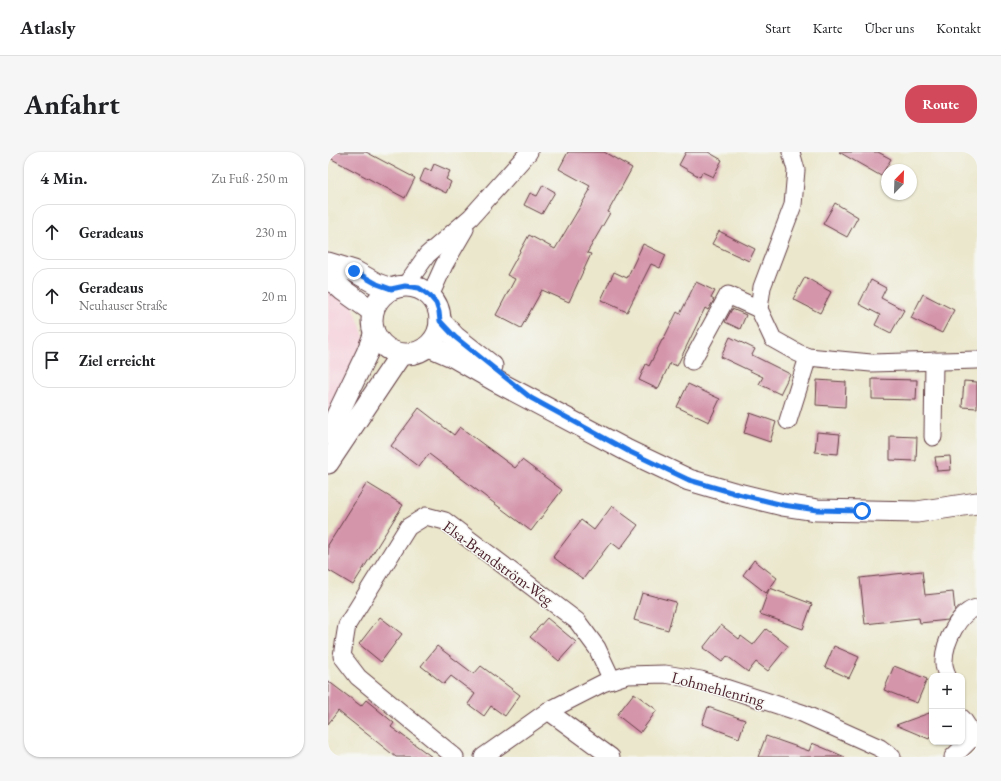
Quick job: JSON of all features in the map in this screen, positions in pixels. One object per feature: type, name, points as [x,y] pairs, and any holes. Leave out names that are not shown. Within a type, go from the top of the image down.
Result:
[{"type":"street","points":[[328,263],[354,271],[377,284],[398,287],[419,288],[430,296],[438,308],[440,321],[437,335],[428,346],[416,353],[401,354],[390,351],[381,344],[374,335],[371,323],[372,311],[376,302],[382,294],[398,287],[427,255],[472,217],[529,152]]},
{"type":"street","points":[[791,152],[796,170],[793,205],[762,287],[759,309],[773,339],[808,357],[871,363],[977,360]]},
{"type":"street","points":[[430,296],[444,265],[472,217]]},
{"type":"street","points":[[328,277],[344,291],[372,311]]},
{"type":"street","points":[[692,362],[728,295],[759,309]]},
{"type":"street","points":[[440,321],[455,337],[531,398]]},
{"type":"street","points":[[328,434],[367,353],[374,335]]},
{"type":"street","points":[[428,346],[454,357],[494,380],[531,398],[628,451],[689,480],[734,493],[783,505],[817,510],[916,512],[977,504]]},
{"type":"street","points":[[328,463],[401,354]]},
{"type":"street","points":[[788,421],[808,357]]},
{"type":"street","points":[[933,437],[934,361]]},
{"type":"street","name":"Elsa-Brandström-Weg","points":[[455,757],[358,677],[342,656],[347,625],[408,527],[426,516],[445,521],[577,621],[597,648],[612,680]]},
{"type":"street","points":[[946,673],[943,662],[946,642],[958,622],[971,609],[977,608]]},
{"type":"street","name":"Lohmehlenring","points":[[483,757],[548,711],[612,680],[626,675],[665,674],[701,680],[802,713],[880,748],[892,757]]},
{"type":"street","points":[[548,711],[611,757]]},
{"type":"street","points":[[953,757],[975,738],[965,723]]},
{"type":"shaded area","points":[[328,287],[352,303],[365,339],[328,415]]},
{"type":"building","points":[[328,152],[366,152],[415,178],[405,198],[328,157]]},
{"type":"building","points":[[568,152],[604,152],[632,168],[608,212],[610,213],[587,253],[591,254],[569,302],[542,290],[521,328],[496,315],[515,279],[507,275],[529,235],[555,249],[590,190],[588,189],[590,186],[559,169]]},
{"type":"building","points":[[686,152],[708,152],[722,160],[713,177],[702,172],[700,177],[679,165]]},
{"type":"building","points":[[839,152],[878,152],[891,159],[888,164],[881,164],[881,176]]},
{"type":"building","points":[[434,164],[450,171],[446,179],[451,182],[446,193],[420,180],[425,168],[431,171]]},
{"type":"building","points":[[543,185],[555,192],[542,214],[524,205],[530,193],[537,196]]},
{"type":"building","points":[[835,203],[858,217],[847,237],[823,224]]},
{"type":"building","points":[[719,231],[755,249],[749,261],[712,244]]},
{"type":"building","points":[[643,244],[666,255],[660,268],[651,264],[627,312],[601,300],[614,272],[627,278]]},
{"type":"building","points":[[805,277],[831,292],[820,313],[793,299]]},
{"type":"building","points":[[871,280],[886,288],[881,298],[904,310],[891,333],[875,325],[880,315],[859,304]]},
{"type":"building","points":[[696,282],[715,291],[711,298],[714,300],[708,310],[705,308],[677,366],[670,363],[658,389],[639,380],[646,364],[649,366],[677,312],[680,314]]},
{"type":"building","points":[[923,294],[954,310],[942,333],[911,318]]},
{"type":"building","points":[[732,309],[746,315],[740,329],[725,322]]},
{"type":"building","points":[[730,337],[755,349],[752,355],[790,374],[780,394],[759,384],[763,377],[721,357]]},
{"type":"building","points":[[872,379],[917,380],[916,400],[872,399]]},
{"type":"building","points":[[817,380],[846,382],[845,407],[816,405]]},
{"type":"building","points":[[964,381],[977,382],[977,408],[962,407]]},
{"type":"building","points":[[688,384],[720,399],[709,422],[677,407]]},
{"type":"building","points":[[419,408],[454,435],[460,427],[515,468],[522,460],[562,490],[531,531],[429,454],[419,467],[391,446]]},
{"type":"building","points":[[750,413],[776,422],[770,442],[744,433]]},
{"type":"building","points":[[817,432],[840,434],[838,454],[815,452]]},
{"type":"building","points":[[890,436],[917,437],[916,461],[890,460]]},
{"type":"building","points":[[950,456],[951,470],[937,471],[935,457]]},
{"type":"building","points":[[367,483],[403,505],[353,585],[328,570],[328,545]]},
{"type":"building","points":[[612,506],[638,525],[620,549],[611,542],[583,579],[553,557],[581,520],[594,530]]},
{"type":"building","points":[[754,560],[777,578],[770,588],[812,604],[803,629],[760,614],[769,589],[766,593],[743,575]]},
{"type":"building","points":[[922,571],[925,595],[953,592],[955,611],[948,620],[920,623],[919,618],[865,624],[860,578]]},
{"type":"building","points":[[642,593],[676,602],[668,630],[634,620]]},
{"type":"building","points":[[380,617],[402,634],[381,662],[359,644]]},
{"type":"building","points":[[547,618],[576,642],[559,661],[530,637]]},
{"type":"building","points":[[721,625],[739,639],[741,636],[753,645],[766,629],[788,646],[768,671],[756,662],[748,672],[727,656],[722,662],[703,648]]},
{"type":"building","points":[[437,646],[474,674],[481,666],[520,695],[505,716],[491,706],[484,716],[468,704],[475,694],[451,676],[444,684],[421,666]]},
{"type":"building","points":[[834,646],[859,657],[849,678],[825,667]]},
{"type":"building","points":[[894,666],[927,679],[917,703],[884,690]]},
{"type":"building","points":[[328,681],[361,706],[366,700],[394,723],[391,727],[432,757],[396,757],[338,711],[328,724]]},
{"type":"building","points":[[634,693],[657,710],[640,733],[617,715]]},
{"type":"building","points":[[708,707],[745,720],[739,738],[702,724]]},
{"type":"building","points":[[929,713],[929,739],[896,725]]},
{"type":"building","points":[[766,736],[809,751],[812,743],[845,757],[758,757]]},
{"type":"route","points":[[354,271],[377,284],[391,289],[405,286],[419,288],[430,296],[436,303],[440,321],[455,337],[531,398],[628,451],[689,480],[783,505],[817,510],[862,511]]}]
